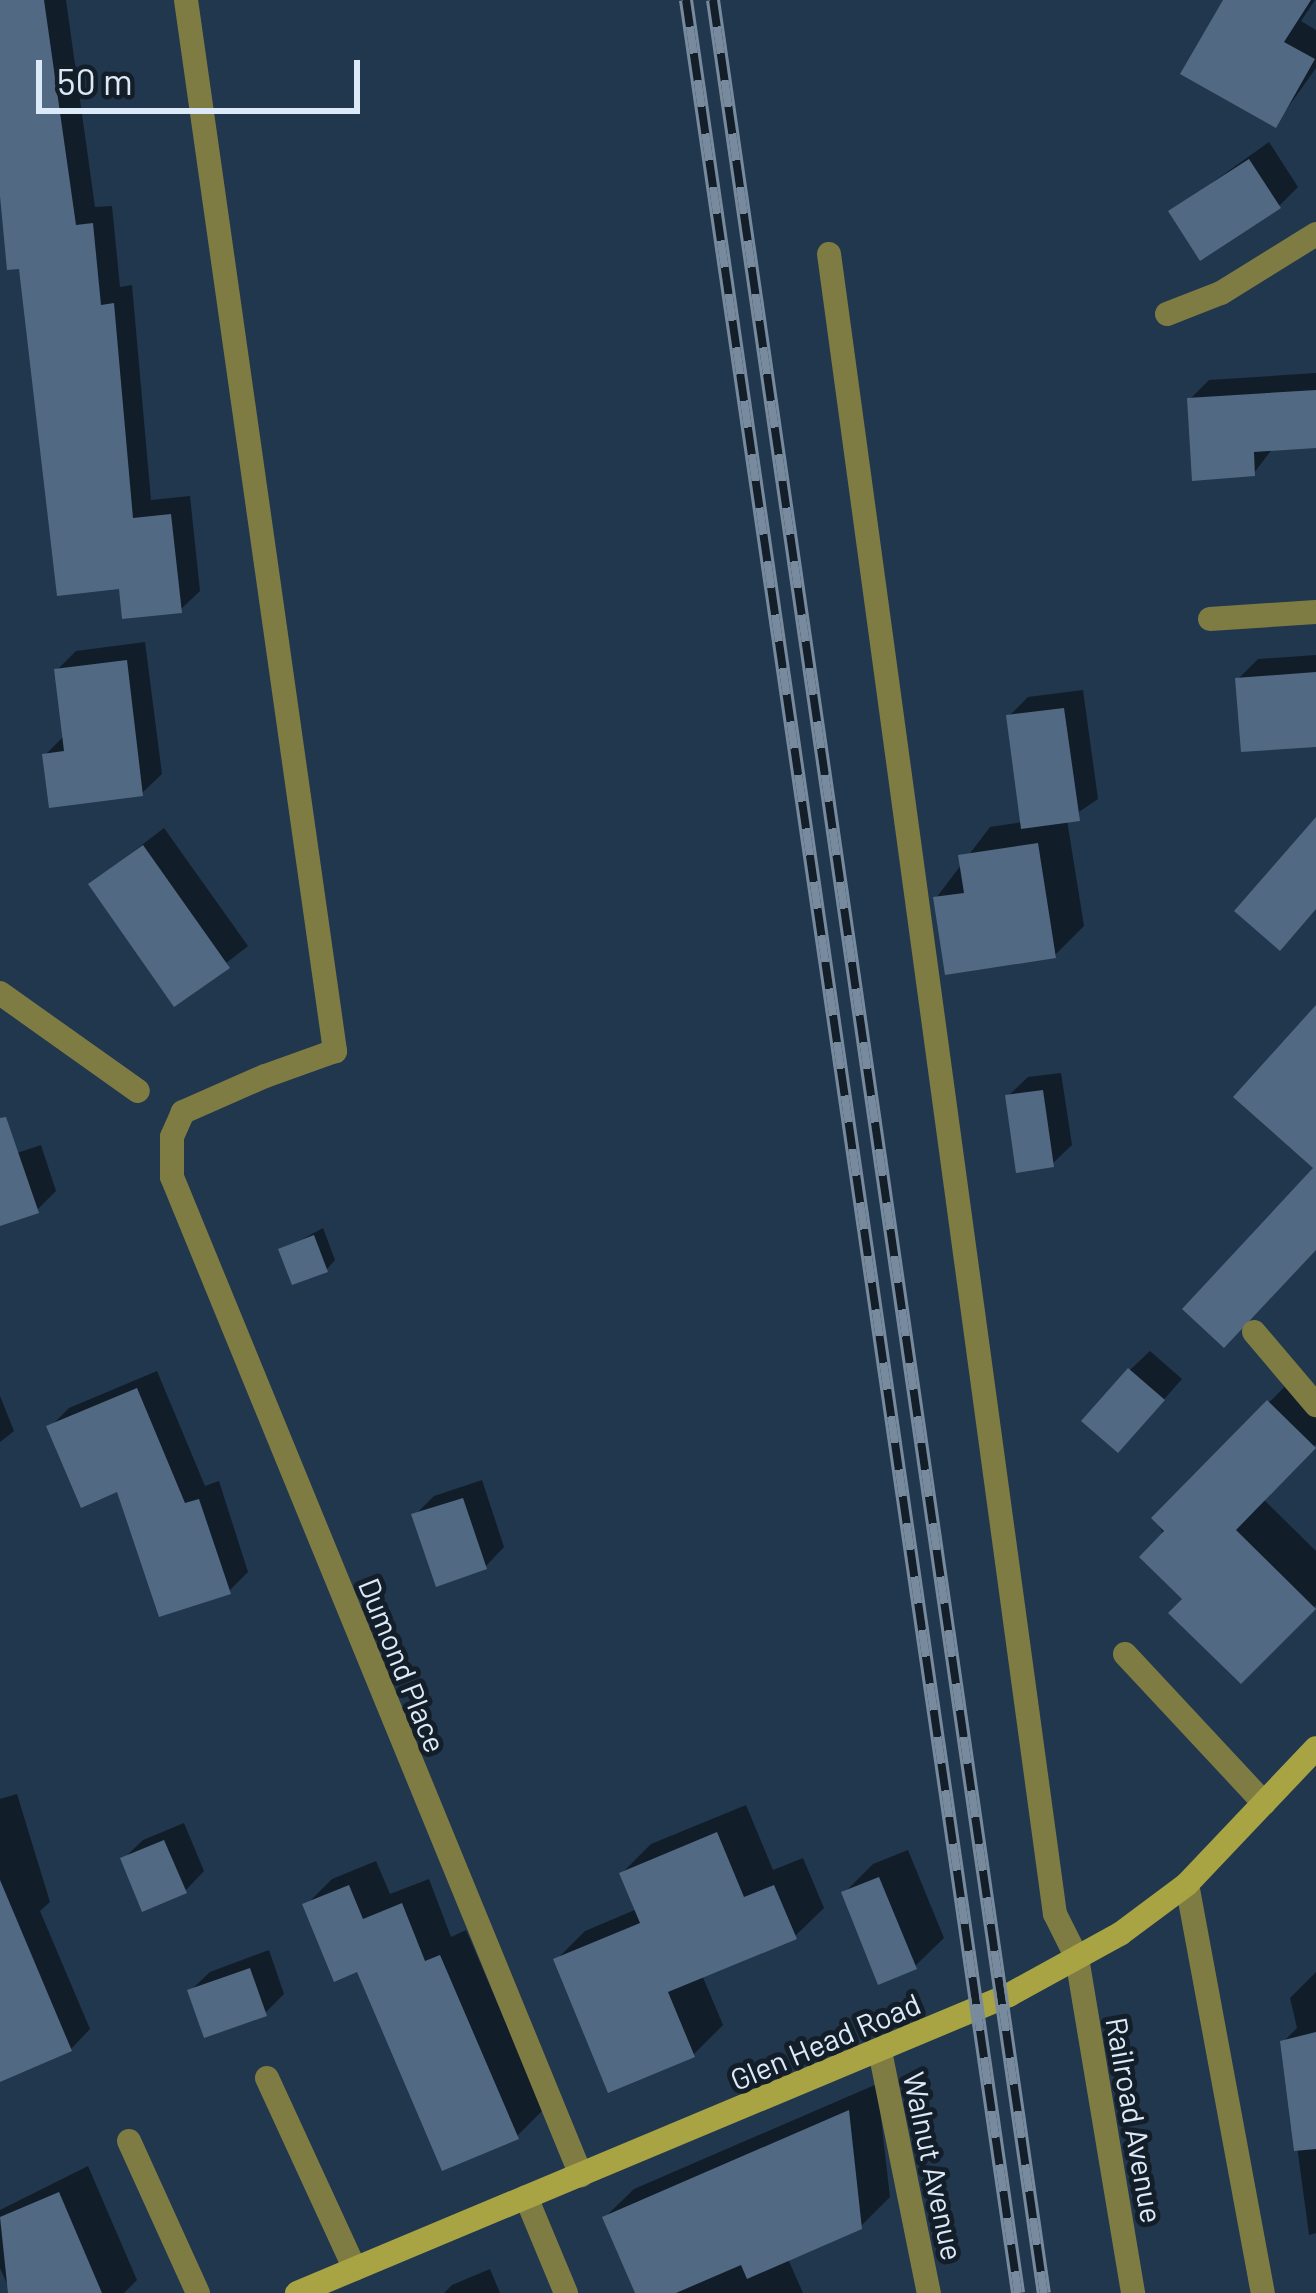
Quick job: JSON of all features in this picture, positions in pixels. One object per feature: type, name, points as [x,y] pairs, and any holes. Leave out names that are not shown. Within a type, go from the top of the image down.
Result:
[{"type":"main road","name":"Glen Head Road","points":[[297,2293],[880,2051],[1077,1958],[1187,1884],[1316,1748]]},
{"type":"street","name":"Dumond Place","points":[[186,0],[335,1051],[183,1112],[172,1137],[172,1177],[580,2175]]},
{"type":"street","points":[[1167,314],[1221,293],[1316,234]]},
{"type":"street","name":"Railroad Avenue","points":[[829,254],[1055,1914],[1077,1958],[1133,2293]]},
{"type":"street","points":[[1210,619],[1316,612]]},
{"type":"street","points":[[0,993],[138,1091]]},
{"type":"street","points":[[1254,1333],[1316,1405]]},
{"type":"street","points":[[1125,1654],[1264,1803]]},
{"type":"street","points":[[1187,1884],[1263,2293]]},
{"type":"street","name":"Walnut Avenue","points":[[880,2051],[929,2293]]},
{"type":"street","points":[[267,2078],[355,2269]]},
{"type":"street","points":[[129,2141],[199,2293]]},
{"type":"street","points":[[526,2198],[566,2293]]},
{"type":"building","points":[[0,0],[44,0],[76,225],[93,223],[101,305],[114,303],[133,518],[171,514],[182,613],[122,619],[119,589],[57,596],[19,269],[7,270],[0,196]]},
{"type":"building","points":[[1223,0],[1311,0],[1284,42],[1315,59],[1276,128],[1180,74]]},
{"type":"building","points":[[1249,159],[1281,208],[1200,261],[1168,211]]},
{"type":"building","points":[[1316,390],[1316,448],[1254,452],[1255,476],[1192,481],[1187,398]]},
{"type":"building","points":[[127,660],[143,796],[49,808],[42,754],[64,751],[54,669]]},
{"type":"building","points":[[1316,672],[1316,747],[1241,752],[1235,678]]},
{"type":"building","points":[[1064,708],[1080,821],[1021,829],[1006,715]]},
{"type":"building","points":[[1316,817],[1316,909],[1280,951],[1234,911]]},
{"type":"building","points":[[1038,843],[1056,958],[945,975],[933,897],[964,893],[958,855]]},
{"type":"building","points":[[143,845],[230,968],[174,1007],[88,884]]},
{"type":"building","points":[[1316,1005],[1316,1250],[1224,1348],[1182,1309],[1313,1168],[1233,1097]]},
{"type":"building","points":[[1043,1090],[1054,1167],[1016,1173],[1005,1095]]},
{"type":"building","points":[[6,1117],[39,1213],[0,1226],[0,1118]]},
{"type":"building","points":[[314,1235],[328,1272],[292,1285],[278,1249]]},
{"type":"building","points":[[1128,1368],[1165,1400],[1118,1453],[1081,1421]]},
{"type":"building","points":[[137,1388],[185,1503],[199,1499],[231,1594],[159,1617],[117,1492],[81,1508],[46,1426]]},
{"type":"building","points":[[1267,1400],[1316,1448],[1236,1530],[1316,1609],[1241,1684],[1168,1613],[1182,1599],[1139,1557],[1164,1531],[1151,1518]]},
{"type":"building","points":[[463,1498],[487,1569],[436,1587],[411,1514]]},
{"type":"building","points":[[717,1832],[744,1897],[774,1885],[797,1939],[668,1992],[695,2057],[608,2093],[553,1959],[640,1923],[619,1873]]},
{"type":"building","points":[[164,1840],[187,1893],[142,1912],[120,1858]]},
{"type":"building","points":[[879,1877],[917,1969],[878,1985],[841,1892]]},
{"type":"building","points":[[0,1880],[72,2051],[0,2082]]},
{"type":"building","points":[[349,1885],[363,1919],[402,1903],[425,1961],[440,1955],[519,2139],[442,2171],[357,1972],[334,1982],[302,1904]]},
{"type":"building","points":[[250,1968],[267,2016],[204,2038],[187,1990]]},
{"type":"building","points":[[1316,2032],[1316,2149],[1294,2151],[1280,2041]]},
{"type":"building","points":[[849,2110],[862,2229],[747,2279],[741,2265],[676,2293],[635,2293],[602,2217]]},
{"type":"building","points":[[59,2192],[102,2293],[8,2293],[0,2217]]},
{"type":"railway","points":[[686,0],[1018,2293]]},
{"type":"railway","points":[[713,0],[1044,2293]]}]
